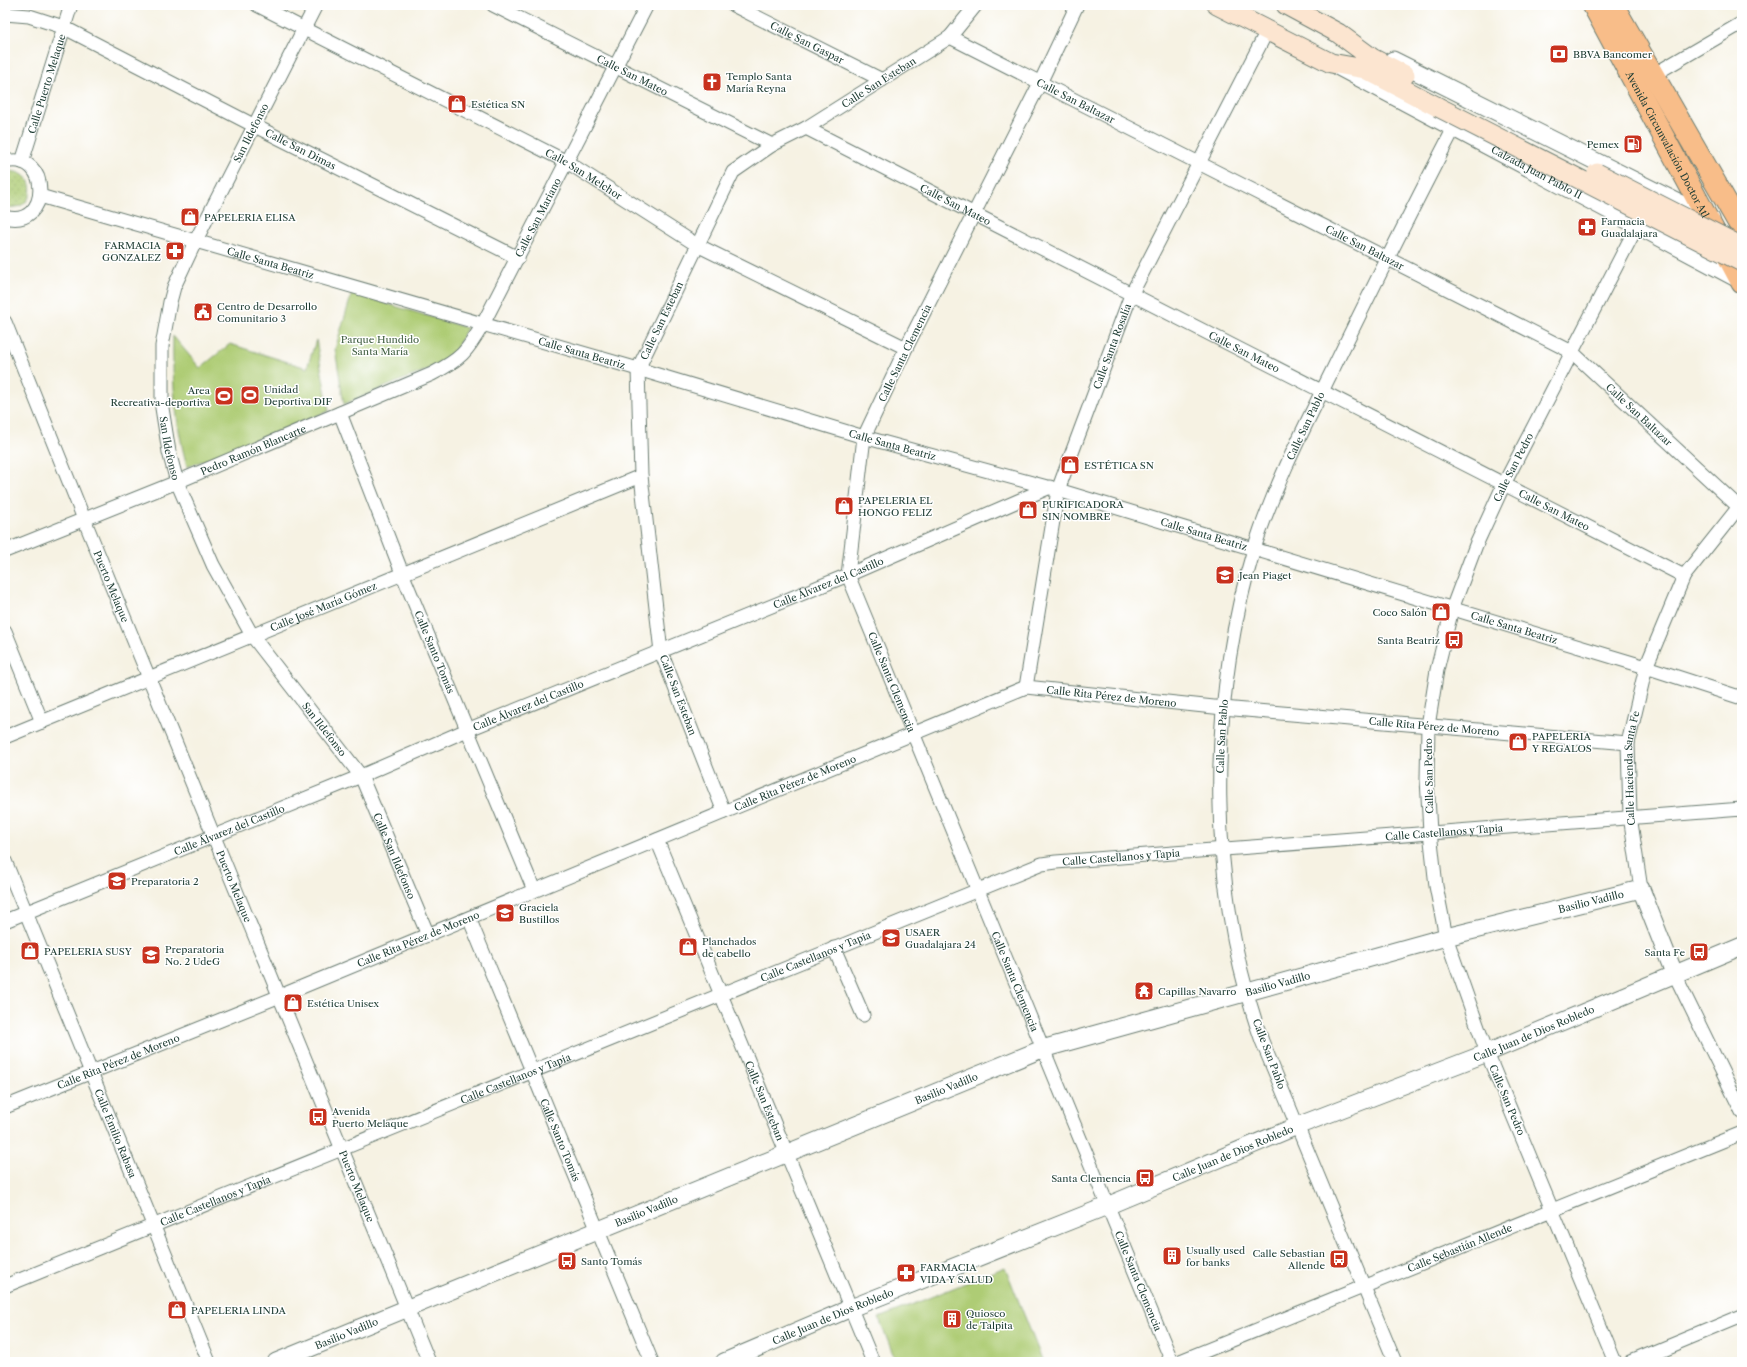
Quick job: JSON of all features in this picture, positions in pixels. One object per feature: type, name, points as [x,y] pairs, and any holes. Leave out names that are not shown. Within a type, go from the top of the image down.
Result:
[{"type":"main road","name":"Calzada Juan Pablo II","points":[[1217,5],[1331,63],[1365,69],[1441,101],[1742,247]]},
{"type":"main road","name":"Calzada Juan Pablo II","points":[[1286,5],[1305,9],[1372,58],[1441,101],[1742,276]]},
{"type":"main road","name":"Avenida Circunvalación Doctor Atl","points":[[1597,6],[1653,75],[1742,228]]},
{"type":"main road","name":"Avenida Circunvalación Doctor Atl","points":[[1597,6],[1709,218],[1742,276]]},
{"type":"street","name":"Calle Puerto Melaque","points":[[22,162],[71,5]]},
{"type":"street","name":"Calle San Melchor","points":[[257,5],[567,162],[697,245],[906,348]]},
{"type":"street","name":"San Ildefonso","points":[[316,5],[195,242],[174,287],[162,346],[162,408],[169,452],[177,482],[213,565],[252,637],[361,776]]},
{"type":"street","name":"Calle San Mateo","points":[[494,5],[772,145]]},
{"type":"street","name":"Calle San Mariano","points":[[483,324],[647,5]]},
{"type":"street","name":"Calle San Gaspar","points":[[733,5],[882,80]]},
{"type":"street","name":"Calle Santa Clemencia","points":[[1077,5],[975,214],[906,348],[864,437],[848,575],[1172,1362]]},
{"type":"street","name":"Calle San Esteban","points":[[724,812],[661,652],[641,476],[638,369],[733,172],[772,145],[806,128],[950,37],[974,6]]},
{"type":"street","name":"Calle San Dimas","points":[[5,14],[16,13],[63,27],[255,126],[518,258]]},
{"type":"street","points":[[1653,75],[1742,23]]},
{"type":"street","name":"Calle Santa Rosalía","points":[[1026,687],[1054,489],[1131,295],[1267,31]]},
{"type":"street","name":"Calzada Juan Pablo II","points":[[1338,33],[1709,218],[1742,238]]},
{"type":"street","name":"Calle San Baltazar","points":[[950,37],[1572,352],[1741,507]]},
{"type":"street","name":"Calzada Juan Pablo II","points":[[1331,63],[1636,226],[1671,244],[1742,276]]},
{"type":"street","name":"Calle San Mateo","points":[[806,128],[1684,576]]},
{"type":"street","name":"Calle San Pablo","points":[[1395,1362],[1262,1041],[1247,993],[1232,922],[1221,849],[1220,768],[1223,708],[1235,627],[1255,548],[1285,468],[1321,392],[1387,258],[1454,128]]},
{"type":"street","points":[[5,162],[22,162],[31,168],[38,176],[41,186],[40,196],[36,206],[29,213],[20,217],[5,217]]},
{"type":"street","name":"Calle Santa Beatriz","points":[[40,196],[638,369],[864,437],[1054,489],[1255,548],[1646,667],[1742,698]]},
{"type":"street","points":[[1671,244],[1684,235],[1688,228],[1688,220],[1682,205]]},
{"type":"street","name":"Calle San Pedro","points":[[1615,1362],[1487,1053],[1446,937],[1436,886],[1430,832],[1427,779],[1428,726],[1437,670],[1452,608],[1476,545],[1504,484],[1636,226]]},
{"type":"street","name":"Puerto Melaque","points":[[5,322],[84,519],[429,1362]]},
{"type":"street","name":"Pedro Ramón Blancarte","points":[[5,551],[177,482],[432,374],[453,364],[469,348],[483,324]]},
{"type":"street","name":"Calle Santo Tomás","points":[[340,413],[402,573],[534,890]]},
{"type":"street","name":"Calle José María Gómez","points":[[5,738],[252,637],[402,573],[641,476]]},
{"type":"street","name":"Calle Álvarez del Castillo","points":[[5,921],[361,776],[467,730],[661,652],[1054,489]]},
{"type":"street","name":"Calle Hacienda Santa Fe","points":[[1741,507],[1684,576],[1646,667],[1628,743],[1630,816],[1641,888],[1674,973],[1742,1112]]},
{"type":"street","points":[[5,631],[42,722]]},
{"type":"street","name":"Calle Rita Pérez de Moreno","points":[[5,1108],[428,935],[1026,687],[1223,708],[1628,743]]},
{"type":"street","name":"Calle San Ildefonso","points":[[361,776],[428,935]]},
{"type":"street","name":"Calle Castellanos y Tapia","points":[[5,1286],[1042,864],[1630,816],[1742,809]]},
{"type":"street","name":"Calle San Esteban","points":[[657,840],[873,1362]]},
{"type":"street","name":"Calle Emilio Rabasa","points":[[5,861],[209,1362]]},
{"type":"street","name":"Basilio Vadillo","points":[[276,1362],[1042,1049],[1446,937],[1641,888]]},
{"type":"street","name":"Calle Santo Tomás","points":[[469,918],[652,1362]]},
{"type":"street","name":"Calle Juan de Dios Robledo","points":[[724,1362],[851,1308],[1107,1206],[1297,1126],[1487,1053],[1674,973],[1742,946]]},
{"type":"street","points":[[834,948],[863,1015]]},
{"type":"street","name":"Calle Sebastián Allende","points":[[1178,1362],[1742,1133]]},
{"type":"street","points":[[1631,1362],[1742,1316]]},
{"type":"green space","points":[[10,171],[20,173],[27,179],[30,185],[28,199],[23,205],[15,207],[5,206],[5,172]]},
{"type":"green space","name":"Parque Hundido Santa María","points":[[352,293],[467,328],[454,353],[434,367],[344,404],[335,349]]},
{"type":"green space","name":"Unidad Deportiva DIF","points":[[173,336],[200,368],[230,344],[307,368],[316,340],[329,411],[187,467],[175,402]]},
{"type":"green space","points":[[1005,1267],[1043,1362],[896,1362],[879,1318]]},
{"type":"place","name":"BBVA Bancomer","points":[[1559,54]]},
{"type":"place","name":"Templo Santa María Reyna","points":[[712,82]]},
{"type":"place","name":"Estética SN","points":[[457,104]]},
{"type":"place","name":"Pemex","points":[[1633,144]]},
{"type":"place","name":"PAPELERIA ELISA","points":[[190,217]]},
{"type":"place","name":"Farmacia Guadalajara","points":[[1587,227]]},
{"type":"place","name":"FARMACIA GONZALEZ","points":[[175,251]]},
{"type":"place","name":"Centro de Desarrollo Comunitario 3","points":[[203,312]]},
{"type":"place","name":"Unidad Deportiva DIF","points":[[250,395]]},
{"type":"place","name":"Area Recreativa-deportiva","points":[[224,396]]},
{"type":"place","name":"ESTÉTICA SN","points":[[1070,465]]},
{"type":"place","name":"PAPELERIA EL HONGO FELIZ","points":[[844,506]]},
{"type":"place","name":"PURIFICADORA SIN NOMBRE","points":[[1028,510]]},
{"type":"place","name":"Jean Piaget","points":[[1225,575]]},
{"type":"place","name":"Coco Salón","points":[[1441,612]]},
{"type":"place","name":"Santa Beatriz","points":[[1454,640]]},
{"type":"place","name":"PAPELERIA Y REGALOS","points":[[1518,742]]},
{"type":"place","name":"Preparatoria 2","points":[[117,881]]},
{"type":"place","name":"Graciela Bustillos","points":[[505,913]]},
{"type":"place","name":"USAER Guadalajara 24","points":[[891,938]]},
{"type":"place","name":"Planchados de cabello","points":[[688,947]]},
{"type":"place","name":"PAPELERIA SUSY","points":[[30,951]]},
{"type":"place","name":"Santa Fe","points":[[1699,952]]},
{"type":"place","name":"Preparatoria No. 2 UdeG","points":[[151,955]]},
{"type":"place","name":"Capillas Navarro","points":[[1144,991]]},
{"type":"place","name":"Estética Unisex","points":[[293,1003]]},
{"type":"place","name":"Avenida Puerto Melaque","points":[[318,1117]]},
{"type":"place","name":"Santa Clemencia","points":[[1145,1178]]},
{"type":"place","name":"Usually used for banks","points":[[1172,1256]]},
{"type":"place","name":"Calle Sebastian Allende","points":[[1339,1259]]},
{"type":"place","name":"Santo Tomás","points":[[567,1261]]},
{"type":"place","name":"FARMACIA VIDA Y SALUD","points":[[906,1273]]},
{"type":"place","name":"PAPELERIA LINDA","points":[[177,1310]]},
{"type":"place","name":"Quiosco de Talpita","points":[[952,1319]]}]
